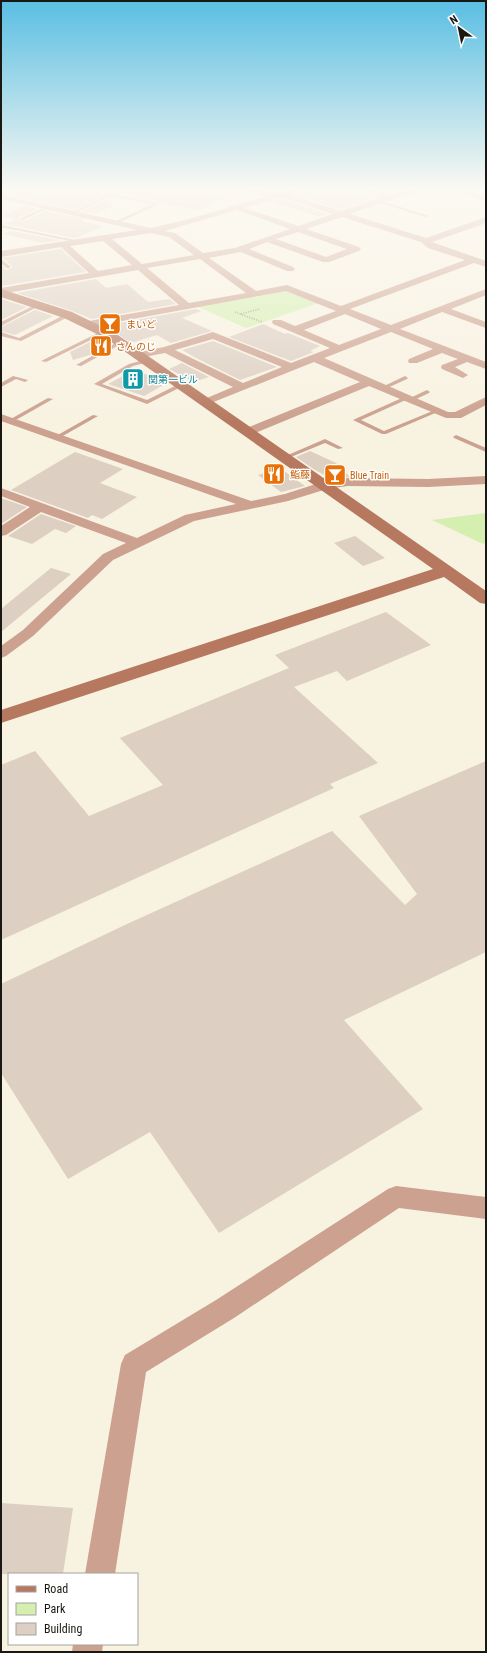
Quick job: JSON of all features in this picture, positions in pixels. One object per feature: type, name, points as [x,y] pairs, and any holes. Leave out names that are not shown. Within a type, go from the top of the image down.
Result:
[{"type":"street","points":[[88,267],[96,274]]},
{"type":"street","points":[[1,292],[139,267]]},
{"type":"street","points":[[140,267],[187,306]]},
{"type":"street","points":[[219,267],[254,294]]},
{"type":"street","points":[[294,330],[455,267]]},
{"type":"street","points":[[89,324],[287,288],[486,366]]},
{"type":"street","points":[[1,292],[68,315],[89,324],[121,342],[486,599]]},
{"type":"street","points":[[206,402],[291,367],[486,292]]},
{"type":"street","points":[[443,309],[486,325]]},
{"type":"street","points":[[277,322],[340,349]]},
{"type":"street","points":[[143,358],[213,335],[291,367]]},
{"type":"street","points":[[412,361],[442,349]]},
{"type":"street","points":[[166,350],[242,387]]},
{"type":"street","points":[[463,375],[446,368],[470,360],[486,357]]},
{"type":"street","points":[[315,358],[446,415],[457,416],[486,400]]},
{"type":"street","points":[[248,432],[369,382]]},
{"type":"street","points":[[6,419],[59,436],[250,505]]},
{"type":"street","points":[[1,653],[28,633],[108,557],[190,518],[288,497],[325,485],[348,482],[428,483],[486,480]]},
{"type":"street","points":[[1,492],[138,543]]},
{"type":"street","points":[[1,532],[41,506]]},
{"type":"street","points":[[1,717],[445,571]]},
{"type":"street","points":[[100,1573],[134,1364],[224,1309],[396,1197],[486,1208]]},
{"type":"lane","points":[[1,324],[39,305]]},
{"type":"lane","points":[[1,334],[19,340],[68,315]]},
{"type":"lane","points":[[44,361],[104,332]]},
{"type":"lane","points":[[79,365],[121,342]]},
{"type":"lane","points":[[143,358],[97,384],[147,402],[181,385]]},
{"type":"lane","points":[[6,373],[25,380]]},
{"type":"lane","points":[[1,384],[15,377]]},
{"type":"lane","points":[[383,388],[405,378]]},
{"type":"lane","points":[[428,392],[356,420],[384,433],[437,411]]},
{"type":"lane","points":[[6,419],[50,399]]},
{"type":"lane","points":[[59,436],[95,416]]},
{"type":"lane","points":[[456,437],[486,450]]},
{"type":"lane","points":[[284,458],[325,441],[340,448]]},
{"type":"path","points":[[220,300],[228,310],[262,322]]},
{"type":"green space","points":[[285,289],[319,303],[246,328],[196,306]]},
{"type":"green space","points":[[486,513],[486,542],[483,544],[432,520]]},
{"type":"building","points":[[1,267],[6,270],[12,268],[81,267],[86,272],[1,286]]},
{"type":"building","points":[[96,279],[106,288],[127,284],[148,302],[169,299],[176,304],[92,319],[17,293]]},
{"type":"building","points":[[1,299],[27,307],[1,320]]},
{"type":"building","points":[[196,309],[201,311],[182,318],[212,331],[171,343],[157,335],[131,343],[112,330],[116,328],[108,325]]},
{"type":"building","points":[[35,310],[53,316],[15,335],[1,331],[1,327]]},
{"type":"building","points":[[263,324],[285,334],[288,333],[320,346],[310,351],[314,352],[291,361],[229,337]]},
{"type":"building","points":[[100,337],[111,344],[93,354],[73,360],[70,352]]},
{"type":"building","points":[[213,341],[277,367],[240,380],[182,350]]},
{"type":"building","points":[[182,363],[209,377],[194,382],[169,369]]},
{"type":"building","name":"関第一ビル","points":[[134,370],[167,383],[144,396],[108,384]]},
{"type":"building","points":[[310,451],[336,463],[350,477],[332,479],[296,457]]},
{"type":"building","points":[[75,452],[123,469],[100,483],[137,497],[102,519],[92,515],[88,518],[11,490]]},
{"type":"building","points":[[280,468],[305,486],[281,492],[258,475]]},
{"type":"building","points":[[1,498],[27,507],[1,524]]},
{"type":"building","points":[[41,514],[76,526],[66,533],[55,529],[32,544],[8,536]]},
{"type":"building","points":[[355,536],[385,558],[363,566],[334,543]]},
{"type":"building","points":[[51,568],[71,574],[1,632],[1,609]]},
{"type":"building","points":[[386,612],[431,645],[347,681],[337,671],[294,687],[378,763],[330,784],[334,788],[1,940],[1,765],[35,751],[89,816],[163,785],[120,738],[289,668],[275,655]]},
{"type":"building","points":[[486,761],[486,952],[344,1020],[423,1109],[219,1233],[150,1132],[68,1179],[1,1073],[1,984],[127,924],[332,831],[405,905],[417,894],[359,816]]},
{"type":"building","points":[[1,1503],[73,1508],[63,1573],[1,1574]]},
{"type":"place","name":"まいど","points":[[110,324]]},
{"type":"place","name":"さんのじ","points":[[101,346]]},
{"type":"place","name":"関第一ビル","points":[[133,379]]},
{"type":"place","name":"鮨藤","points":[[274,474]]},
{"type":"place","name":"Blue Train","points":[[335,475]]}]
